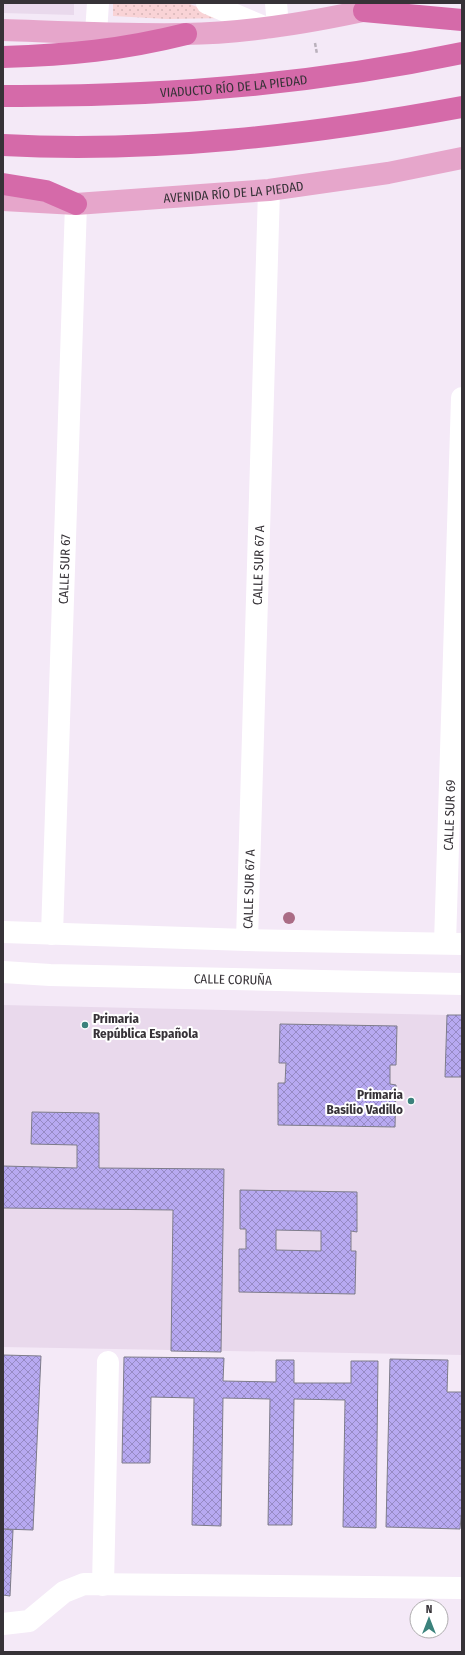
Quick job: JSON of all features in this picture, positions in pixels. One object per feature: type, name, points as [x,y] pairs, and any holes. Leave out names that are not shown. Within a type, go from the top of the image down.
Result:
[{"type":"highway","points":[[364,11],[462,20]]},
{"type":"highway","points":[[3,57],[97,52],[130,47],[186,34]]},
{"type":"highway","name":"VIADUCTO RÍO DE LA PIEDAD","points":[[3,96],[128,95],[274,84],[350,74],[462,53]]},
{"type":"highway","points":[[3,145],[169,145],[235,140],[316,131],[462,107]]},
{"type":"highway","points":[[3,184],[46,191],[76,204]]},
{"type":"main road","points":[[3,30],[186,34],[272,27],[364,11],[399,3]]},
{"type":"main road","name":"AVENIDA RÍO DE LA PIEDAD","points":[[3,200],[76,204],[268,190],[388,173],[462,158]]},
{"type":"street","points":[[96,33],[98,3]]},
{"type":"street","points":[[207,3],[272,27],[276,3]]},
{"type":"street","name":"CALLE SUR 67 A","points":[[247,940],[268,190]]},
{"type":"street","name":"CALLE SUR 67","points":[[52,934],[76,204]]},
{"type":"street","name":"CALLE SUR 69","points":[[454,944],[462,398]]},
{"type":"street","points":[[3,932],[247,940],[454,944]]},
{"type":"street","name":"CALLE CORUÑA","points":[[3,972],[462,984]]},
{"type":"street","points":[[103,1585],[108,1362]]},
{"type":"street","points":[[3,1624],[29,1621],[64,1592],[84,1584],[460,1588]]},
{"type":"shaded area","points":[[3,3],[74,3],[74,15],[3,13]]},
{"type":"shaded area","points":[[113,3],[187,3],[226,18],[167,19],[113,16]]},
{"type":"shaded area","points":[[3,1005],[447,1015],[445,1076],[462,1077],[462,1355],[3,1347]]},
{"type":"building","points":[[447,1015],[462,1015],[462,1077],[445,1077]]},
{"type":"building","points":[[280,1024],[397,1026],[396,1065],[390,1065],[390,1084],[396,1085],[395,1127],[278,1125],[278,1083],[285,1083],[286,1063],[279,1063]]},
{"type":"building","points":[[32,1112],[99,1113],[99,1168],[224,1169],[221,1352],[171,1351],[173,1210],[3,1208],[3,1166],[77,1168],[77,1145],[31,1144]]},
{"type":"building","points":[[240,1190],[357,1192],[357,1232],[351,1231],[351,1251],[356,1251],[355,1294],[239,1292],[239,1249],[246,1249],[246,1229],[240,1229]],"holes":[[[276,1230],[321,1231],[321,1251],[276,1250]]]},
{"type":"building","points":[[3,1355],[41,1356],[33,1530],[3,1529]]},
{"type":"building","points":[[124,1357],[224,1358],[223,1381],[276,1382],[276,1360],[294,1360],[294,1383],[351,1383],[351,1361],[378,1361],[376,1528],[343,1527],[345,1400],[294,1399],[292,1525],[268,1525],[270,1399],[223,1398],[221,1526],[192,1525],[194,1398],[151,1397],[150,1463],[122,1463]]},
{"type":"building","points":[[390,1359],[448,1360],[447,1392],[462,1392],[462,1508],[460,1529],[386,1527]]},
{"type":"building","points":[[3,1529],[13,1530],[10,1596],[3,1595]]},
{"type":"place","name":"Primaria República Española","points":[[85,1025]]},
{"type":"place","name":"Primaria Basilio Vadillo","points":[[411,1101]]}]
